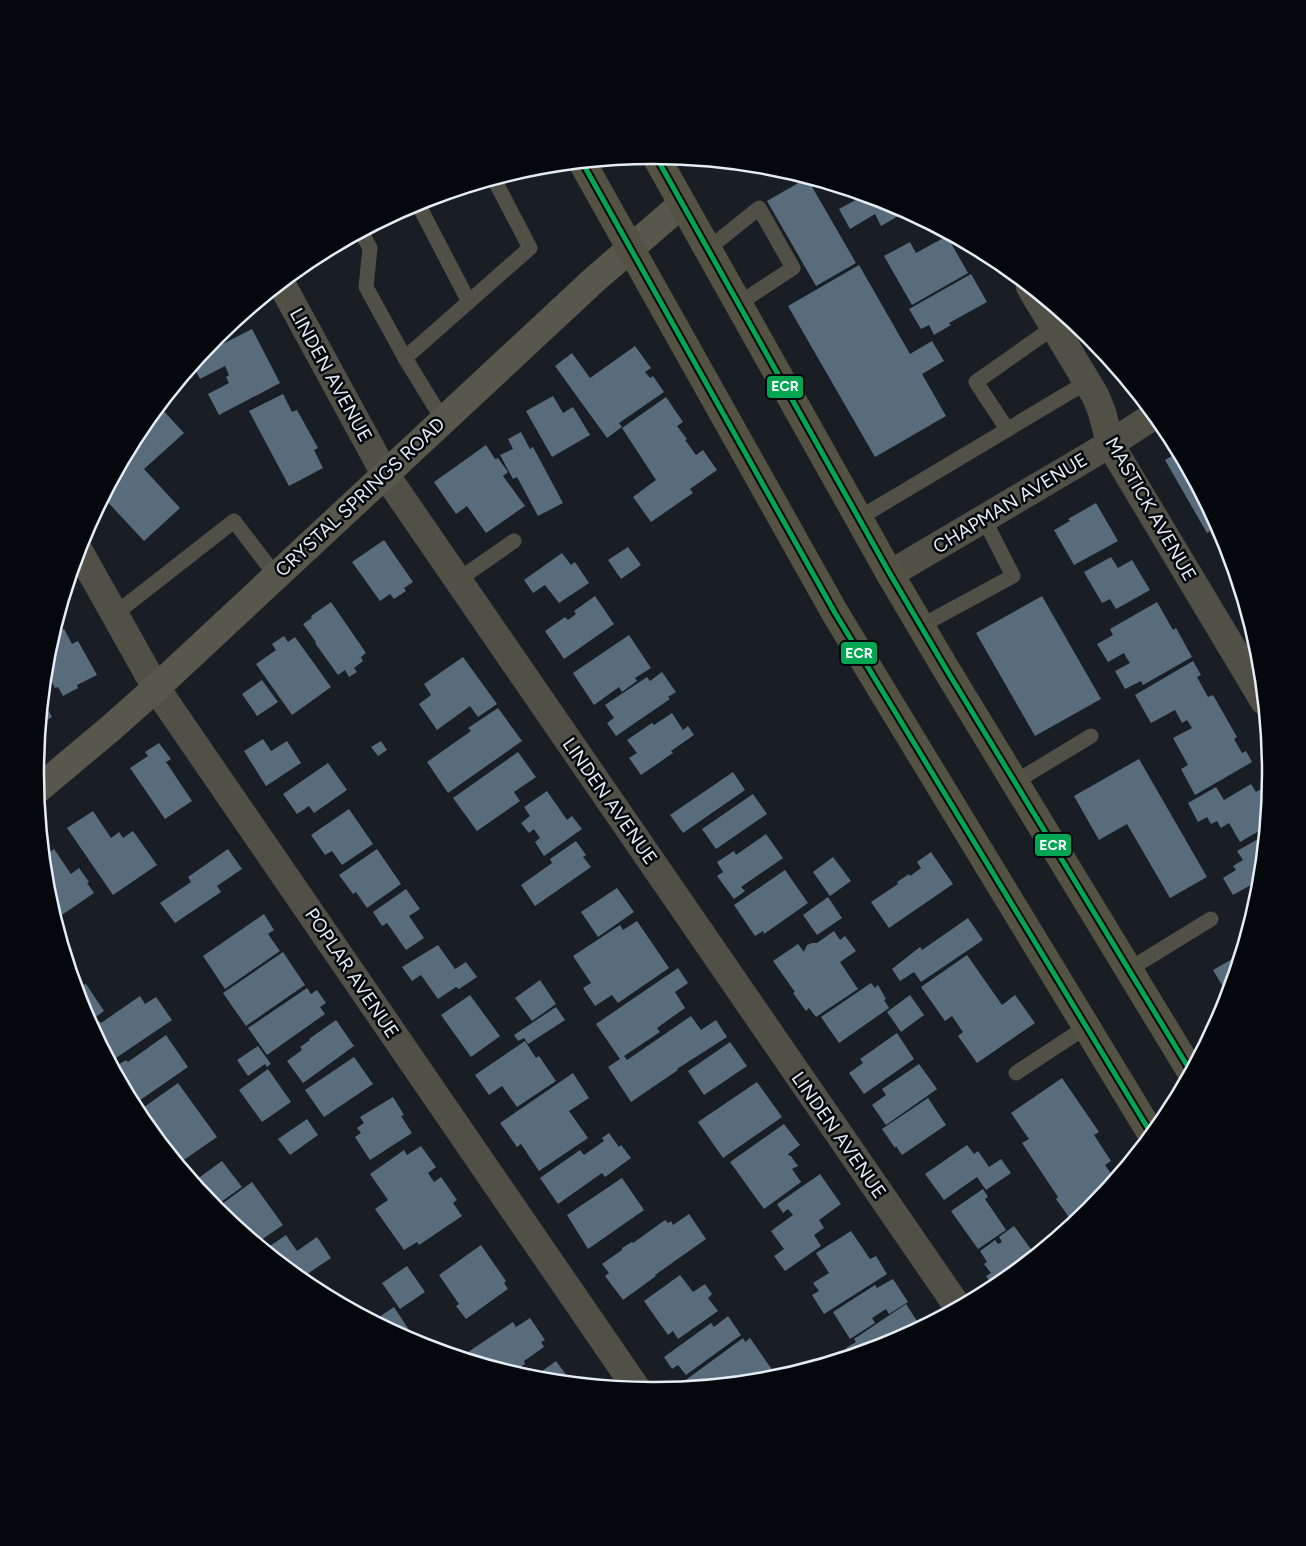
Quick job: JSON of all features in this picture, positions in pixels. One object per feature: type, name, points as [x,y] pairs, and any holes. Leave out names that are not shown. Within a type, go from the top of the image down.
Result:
[{"type":"main road","points":[[659,164],[890,574],[1187,1067]]},
{"type":"main road","points":[[585,168],[840,621],[1148,1128]]},
{"type":"main road","name":"CRYSTAL SPRINGS ROAD","points":[[44,784],[156,688],[443,420],[630,248],[682,204]]},
{"type":"street","name":"LINDEN AVENUE","points":[[284,289],[385,474],[955,1303]]},
{"type":"street","name":"MASTICK AVENUE","points":[[1039,302],[1102,412],[1110,444],[1256,688]]},
{"type":"street","name":"CHAPMAN AVENUE","points":[[890,574],[1110,444],[1149,419]]},
{"type":"street","name":"POPLAR AVENUE","points":[[83,558],[156,688],[632,1381]]},
{"type":"lane","points":[[405,358],[530,248],[497,184]]},
{"type":"lane","points":[[708,249],[759,208],[793,268],[738,304]]},
{"type":"lane","points":[[421,210],[469,302]]},
{"type":"lane","points":[[364,237],[370,248],[366,287],[405,358],[443,420]]},
{"type":"lane","points":[[1007,429],[976,382],[1054,327]]},
{"type":"lane","points":[[859,518],[1086,382]]},
{"type":"lane","points":[[921,626],[1013,576],[984,519]]},
{"type":"lane","points":[[115,614],[234,522],[276,576]]},
{"type":"lane","points":[[458,580],[514,541]]},
{"type":"lane","points":[[1015,782],[1090,736]]},
{"type":"lane","points":[[1128,970],[1211,919]]},
{"type":"lane","points":[[1016,1073],[1086,1027]]},
{"type":"building","points":[[800,182],[811,185],[856,263],[816,286],[767,201]]},
{"type":"building","points":[[857,199],[899,216],[881,226],[875,214],[850,229],[839,209]]},
{"type":"building","points":[[944,238],[950,241],[968,273],[912,305],[884,256],[910,242],[916,253]]},
{"type":"building","points":[[859,265],[910,354],[932,341],[944,361],[922,374],[946,416],[875,457],[788,306]]},
{"type":"building","points":[[971,274],[987,302],[949,323],[951,325],[934,335],[929,325],[921,329],[909,309]]},
{"type":"building","points":[[252,329],[280,383],[219,415],[208,394],[229,383],[226,377],[229,375],[225,366],[200,379],[196,370],[218,346]]},
{"type":"building","points":[[635,346],[651,368],[645,372],[650,378],[653,376],[664,392],[619,423],[622,427],[607,438],[555,366],[572,353],[590,378]]},
{"type":"building","points":[[283,394],[292,412],[297,410],[318,448],[314,450],[323,468],[289,486],[249,411]]},
{"type":"building","points":[[553,396],[563,413],[573,407],[590,435],[552,457],[526,411]]},
{"type":"building","points":[[666,397],[683,422],[677,426],[687,439],[685,440],[696,455],[703,450],[717,470],[690,489],[693,493],[651,522],[633,497],[656,480],[622,428]]},
{"type":"building","points":[[164,411],[184,433],[144,469],[180,508],[144,541],[108,502],[125,468]]},
{"type":"building","points":[[521,432],[530,449],[533,447],[563,503],[538,516],[517,477],[513,479],[500,455],[513,449],[508,439]]},
{"type":"building","points":[[486,445],[495,459],[498,458],[508,472],[503,476],[525,506],[486,533],[467,506],[456,514],[434,482]]},
{"type":"building","points":[[1173,455],[1211,530],[1207,533],[1165,460]]},
{"type":"building","points":[[1096,503],[1118,541],[1074,565],[1054,530],[1070,521],[1068,519]]},
{"type":"building","points":[[1212,531],[1217,544],[1217,544],[1210,532]]},
{"type":"building","points":[[384,540],[413,582],[404,588],[406,591],[394,599],[390,594],[380,601],[352,562]]},
{"type":"building","points":[[628,547],[641,565],[621,579],[608,560]]},
{"type":"building","points":[[562,553],[571,565],[575,562],[589,583],[559,603],[545,585],[533,593],[524,580]]},
{"type":"building","points":[[1111,557],[1118,568],[1132,560],[1150,590],[1116,609],[1110,599],[1102,603],[1084,572]]},
{"type":"building","points":[[595,596],[614,624],[564,659],[545,631],[565,617],[568,620],[576,614],[574,611]]},
{"type":"building","points":[[1042,596],[1101,699],[1035,736],[976,633]]},
{"type":"building","points":[[331,602],[366,653],[361,657],[363,661],[354,668],[357,672],[349,677],[345,670],[338,675],[303,624]]},
{"type":"building","points":[[1157,602],[1173,630],[1176,628],[1192,657],[1143,685],[1141,681],[1125,689],[1115,671],[1130,663],[1124,653],[1108,662],[1097,644],[1113,635],[1110,629]]},
{"type":"building","points":[[64,629],[72,644],[78,641],[97,675],[77,685],[78,688],[63,696],[58,687],[55,688],[51,680],[55,654],[61,630]]},
{"type":"building","points":[[629,635],[651,668],[635,678],[637,681],[622,692],[619,687],[594,705],[573,673]]},
{"type":"building","points":[[284,636],[288,642],[295,637],[331,687],[292,715],[256,664],[276,650],[272,644]]},
{"type":"building","points":[[463,657],[497,704],[478,717],[470,706],[437,730],[419,704],[431,695],[424,684]]},
{"type":"building","points":[[1193,661],[1201,675],[1197,677],[1208,697],[1213,695],[1237,737],[1234,739],[1242,753],[1246,751],[1252,762],[1195,795],[1181,769],[1188,765],[1173,738],[1192,728],[1187,720],[1182,723],[1175,710],[1151,723],[1135,695]]},
{"type":"building","points":[[662,672],[676,692],[668,697],[670,699],[616,736],[607,723],[614,718],[605,705],[647,677],[650,681]]},
{"type":"building","points":[[262,680],[278,702],[257,716],[242,694]]},
{"type":"building","points":[[498,708],[522,741],[448,793],[427,762],[471,731],[468,728]]},
{"type":"building","points":[[47,709],[52,717],[46,720]]},
{"type":"building","points":[[672,713],[683,730],[688,726],[694,735],[671,751],[673,753],[641,775],[629,758],[637,753],[627,740],[652,723],[654,725]]},
{"type":"building","points":[[263,739],[271,751],[287,741],[301,763],[266,786],[244,751]]},
{"type":"building","points":[[381,741],[387,750],[378,756],[371,747]]},
{"type":"building","points":[[159,743],[171,759],[166,762],[192,801],[165,819],[130,768],[148,756],[145,752]]},
{"type":"building","points":[[518,752],[536,777],[514,792],[520,801],[477,831],[453,798]]},
{"type":"building","points":[[1139,759],[1207,877],[1170,898],[1127,824],[1099,840],[1074,796]]},
{"type":"building","points":[[328,763],[347,790],[314,813],[309,806],[297,814],[283,794]]},
{"type":"building","points":[[733,772],[745,790],[683,833],[670,815]]},
{"type":"building","points":[[1251,784],[1256,792],[1262,789],[1259,831],[1240,842],[1229,823],[1221,828],[1217,821],[1211,824],[1207,817],[1198,822],[1188,803],[1216,787],[1224,800]]},
{"type":"building","points":[[547,791],[567,820],[572,816],[582,829],[544,856],[535,842],[540,838],[534,829],[529,833],[521,823],[530,816],[524,807]]},
{"type":"building","points":[[753,794],[767,814],[716,849],[702,829]]},
{"type":"building","points":[[349,809],[373,844],[342,865],[332,851],[325,855],[311,835]]},
{"type":"building","points":[[93,811],[111,838],[119,832],[123,838],[133,831],[157,865],[113,895],[67,828]]},
{"type":"building","points":[[766,834],[783,858],[741,887],[745,891],[734,899],[717,876],[723,872],[717,862],[734,851],[736,855]]},
{"type":"building","points":[[1258,839],[1252,884],[1233,895],[1223,878],[1236,870],[1233,866],[1243,860],[1237,851]]},
{"type":"building","points":[[576,841],[586,855],[583,857],[591,867],[535,906],[521,885],[552,863],[550,859]]},
{"type":"building","points":[[54,849],[71,874],[79,868],[94,893],[61,916],[55,892],[49,853]]},
{"type":"building","points":[[228,849],[242,869],[217,886],[221,892],[175,923],[160,903],[191,882],[188,877]]},
{"type":"building","points":[[377,849],[401,884],[367,908],[356,892],[353,894],[339,875]]},
{"type":"building","points":[[931,852],[953,884],[889,928],[871,902],[898,884],[897,882],[921,868],[917,862]]},
{"type":"building","points":[[833,857],[851,881],[830,896],[813,872]]},
{"type":"building","points":[[785,870],[808,903],[764,934],[763,931],[755,936],[734,905]]},
{"type":"building","points":[[617,888],[634,912],[598,937],[581,912]]},
{"type":"building","points":[[406,889],[420,909],[409,916],[424,938],[406,950],[387,923],[382,926],[373,912]]},
{"type":"building","points":[[828,897],[842,918],[817,935],[803,915]]},
{"type":"building","points":[[264,914],[274,930],[268,934],[280,951],[225,989],[203,956]]},
{"type":"building","points":[[968,918],[983,940],[921,982],[914,972],[900,981],[892,969],[920,947],[922,950]]},
{"type":"building","points":[[637,921],[669,968],[618,1003],[612,995],[595,1006],[583,988],[591,983],[573,956],[620,925],[623,930]]},
{"type":"building","points":[[834,931],[840,940],[845,936],[856,951],[840,962],[858,989],[816,1017],[809,1008],[806,1011],[773,961],[798,944],[804,952],[807,945],[817,943]]},
{"type":"building","points":[[438,945],[455,969],[466,962],[477,977],[459,989],[456,987],[438,999],[421,975],[412,981],[402,967]]},
{"type":"building","points":[[283,952],[305,985],[246,1026],[223,993]]},
{"type":"building","points":[[967,955],[1002,1005],[1015,995],[1035,1023],[977,1063],[958,1036],[963,1032],[952,1016],[945,1021],[921,987]]},
{"type":"building","points":[[1233,959],[1223,987],[1213,970]]},
{"type":"building","points":[[678,968],[688,983],[675,992],[685,1008],[657,1028],[660,1032],[624,1056],[627,1060],[691,1016],[701,1030],[716,1020],[727,1037],[677,1069],[631,1102],[608,1067],[620,1059],[596,1024]]},
{"type":"building","points":[[540,980],[556,1004],[532,1021],[515,998]]},
{"type":"building","points":[[871,983],[875,988],[878,985],[889,1008],[839,1043],[821,1017]]},
{"type":"building","points":[[86,984],[104,1011],[95,1017],[82,985]]},
{"type":"building","points":[[307,988],[311,994],[317,990],[326,1003],[320,1007],[325,1014],[267,1055],[248,1028]]},
{"type":"building","points":[[470,995],[500,1036],[471,1057],[441,1015]]},
{"type":"building","points":[[910,995],[924,1015],[901,1032],[887,1012]]},
{"type":"building","points":[[140,996],[145,1004],[156,997],[172,1020],[115,1058],[98,1022],[101,1023]]},
{"type":"building","points":[[556,1007],[565,1020],[528,1044],[524,1038],[518,1041],[514,1035]]},
{"type":"building","points":[[336,1020],[354,1046],[303,1083],[287,1061],[302,1050],[300,1047],[309,1039]]},
{"type":"building","points":[[897,1033],[914,1059],[864,1094],[849,1073],[863,1063],[860,1059]]},
{"type":"building","points":[[166,1035],[188,1067],[139,1101],[118,1065],[126,1060],[128,1062]]},
{"type":"building","points":[[525,1041],[536,1058],[539,1056],[556,1081],[517,1107],[502,1086],[489,1095],[475,1075]]},
{"type":"building","points":[[730,1042],[747,1066],[704,1095],[688,1071]]},
{"type":"building","points":[[258,1046],[271,1064],[267,1067],[265,1064],[248,1076],[237,1060]]},
{"type":"building","points":[[354,1057],[373,1084],[324,1117],[305,1090]]},
{"type":"building","points":[[919,1064],[937,1089],[886,1125],[872,1105],[886,1095],[882,1089]]},
{"type":"building","points":[[268,1069],[291,1102],[262,1122],[239,1090]]},
{"type":"building","points":[[573,1073],[589,1098],[569,1111],[588,1138],[539,1171],[521,1144],[517,1147],[500,1123]]},
{"type":"building","points":[[1062,1078],[1099,1132],[1094,1135],[1111,1161],[1105,1165],[1111,1174],[1069,1218],[1056,1199],[1058,1197],[1022,1143],[1029,1139],[1011,1113]]},
{"type":"building","points":[[757,1082],[782,1117],[723,1158],[698,1122]]},
{"type":"building","points":[[178,1083],[217,1137],[183,1160],[144,1107]]},
{"type":"building","points":[[393,1097],[404,1115],[401,1116],[412,1133],[370,1160],[355,1137],[361,1133],[357,1128],[364,1123],[360,1117]]},
{"type":"building","points":[[928,1098],[946,1125],[902,1155],[882,1129]]},
{"type":"building","points":[[307,1119],[318,1135],[290,1155],[278,1139]]},
{"type":"building","points":[[784,1124],[800,1145],[788,1154],[798,1166],[792,1169],[801,1182],[764,1209],[730,1162]]},
{"type":"building","points":[[609,1133],[619,1147],[621,1145],[631,1158],[605,1177],[602,1173],[558,1204],[540,1178],[580,1150],[584,1155],[604,1141],[602,1138]]},
{"type":"building","points":[[967,1145],[974,1154],[978,1151],[989,1167],[1001,1159],[1011,1173],[986,1190],[977,1177],[944,1200],[925,1174]]},
{"type":"building","points":[[421,1146],[436,1167],[428,1173],[434,1182],[441,1177],[457,1200],[453,1203],[462,1216],[419,1245],[417,1242],[404,1250],[375,1209],[388,1200],[370,1174],[404,1150],[407,1155]]},
{"type":"building","points":[[222,1161],[242,1187],[220,1202],[198,1178]]},
{"type":"building","points":[[820,1174],[841,1204],[819,1220],[824,1228],[814,1235],[821,1246],[785,1271],[774,1256],[784,1249],[771,1231],[793,1215],[788,1209],[783,1213],[777,1204]]},
{"type":"building","points":[[622,1178],[644,1210],[588,1249],[567,1215]]},
{"type":"building","points":[[252,1182],[283,1225],[262,1240],[222,1204]]},
{"type":"building","points":[[983,1189],[988,1197],[985,1199],[1006,1230],[978,1249],[951,1211]]},
{"type":"building","points":[[689,1214],[706,1239],[623,1300],[605,1276],[609,1273],[602,1264],[622,1250],[622,1248],[633,1243],[665,1220],[668,1223],[671,1221],[673,1225]]},
{"type":"building","points":[[1014,1226],[1032,1250],[989,1281],[986,1276],[991,1273],[984,1264],[987,1262],[980,1251],[995,1240],[998,1244],[1002,1242],[999,1237]]},
{"type":"building","points":[[851,1231],[870,1259],[876,1256],[887,1274],[824,1314],[812,1295],[819,1291],[813,1283],[829,1273],[816,1253]]},
{"type":"building","points":[[286,1235],[297,1251],[317,1237],[331,1258],[307,1274],[270,1246]]},
{"type":"building","points":[[481,1245],[506,1281],[504,1283],[508,1289],[466,1319],[456,1306],[459,1304],[439,1275]]},
{"type":"building","points":[[407,1266],[425,1292],[400,1309],[382,1283]]},
{"type":"building","points":[[680,1275],[693,1292],[705,1284],[712,1294],[708,1298],[718,1311],[678,1339],[673,1331],[668,1335],[644,1301]]},
{"type":"building","points":[[893,1279],[908,1302],[889,1314],[886,1309],[872,1318],[875,1323],[850,1339],[833,1312],[875,1285],[877,1288]]},
{"type":"building","points":[[906,1304],[917,1321],[886,1336],[848,1350],[846,1348],[856,1342],[854,1339]]},
{"type":"building","points":[[394,1307],[410,1331],[384,1319],[379,1317]]},
{"type":"building","points":[[728,1316],[741,1335],[686,1375],[678,1365],[672,1369],[664,1357],[711,1323],[714,1327]]},
{"type":"building","points":[[530,1318],[545,1340],[541,1342],[544,1347],[524,1361],[525,1364],[520,1367],[468,1352],[513,1322],[516,1327]]},
{"type":"building","points":[[743,1338],[745,1342],[750,1338],[773,1371],[733,1377],[684,1381]]},
{"type":"building","points":[[556,1361],[567,1376],[541,1372]]},
{"type":"transit line","name":"ECR","points":[[660,164],[890,574],[1187,1066]]},
{"type":"transit line","name":"ECR","points":[[585,168],[835,613],[1148,1128]]}]
